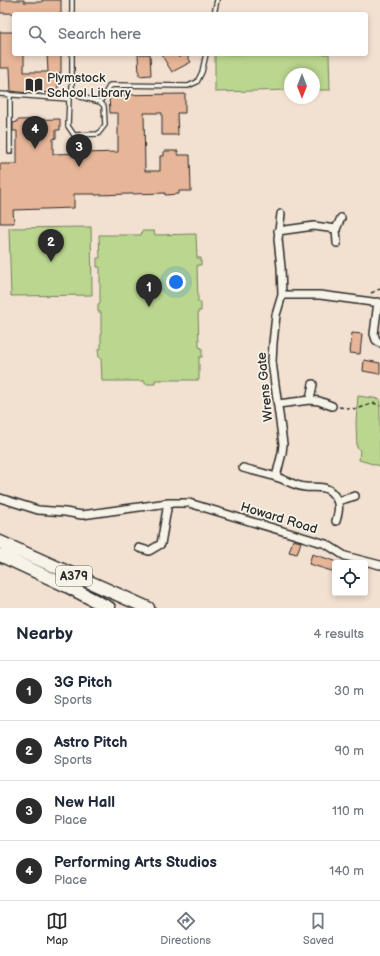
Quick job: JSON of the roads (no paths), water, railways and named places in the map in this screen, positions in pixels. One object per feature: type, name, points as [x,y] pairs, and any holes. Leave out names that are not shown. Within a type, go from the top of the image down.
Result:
[{"type":"main road","name":"A379","points":[[0,542],[148,608]]},
{"type":"main road","name":"A379","points":[[0,555],[67,586],[109,608]]},
{"type":"street","points":[[280,214],[278,231],[282,295],[320,295],[379,303],[374,334],[376,340],[380,343]]},
{"type":"street","points":[[337,243],[336,229],[341,218]]},
{"type":"street","points":[[278,231],[314,226],[336,229]]},
{"type":"street","name":"Wrens Gate","points":[[276,477],[283,444],[272,362],[276,315],[282,295]]},
{"type":"street","points":[[310,400],[313,384]]},
{"type":"street","points":[[278,404],[310,400],[319,401],[332,406]]},
{"type":"street","points":[[243,468],[305,487],[324,488],[331,492],[338,501],[339,511],[336,521]]},
{"type":"street","points":[[338,501],[355,496]]},
{"type":"street","name":"Howard Road","points":[[0,498],[38,510],[82,515],[168,503],[189,503],[326,544],[345,556],[380,565]]},
{"type":"street","points":[[139,548],[149,551],[161,544],[168,503]]},
{"type":"lane","points":[[72,0],[72,12]]},
{"type":"lane","points":[[214,12],[217,0]]},
{"type":"lane","points":[[72,56],[72,89],[69,99],[68,126],[74,135],[98,134],[105,125],[104,106],[100,102],[81,97],[72,89]]},
{"type":"lane","points":[[100,102],[110,85],[188,86],[197,82],[202,72],[206,56]]},
{"type":"lane","points":[[0,94],[69,99]]},
{"type":"lane","points":[[10,94],[10,152]]},
{"type":"place","name":"Plymstock School Library","points":[[34,85]]},
{"type":"place","name":"Performing Arts Studios","points":[[35,149]]},
{"type":"place","name":"New Hall","points":[[79,167]]},
{"type":"place","name":"Astro Pitch","points":[[51,262]]},
{"type":"place","name":"3G Pitch","points":[[149,307]]}]
